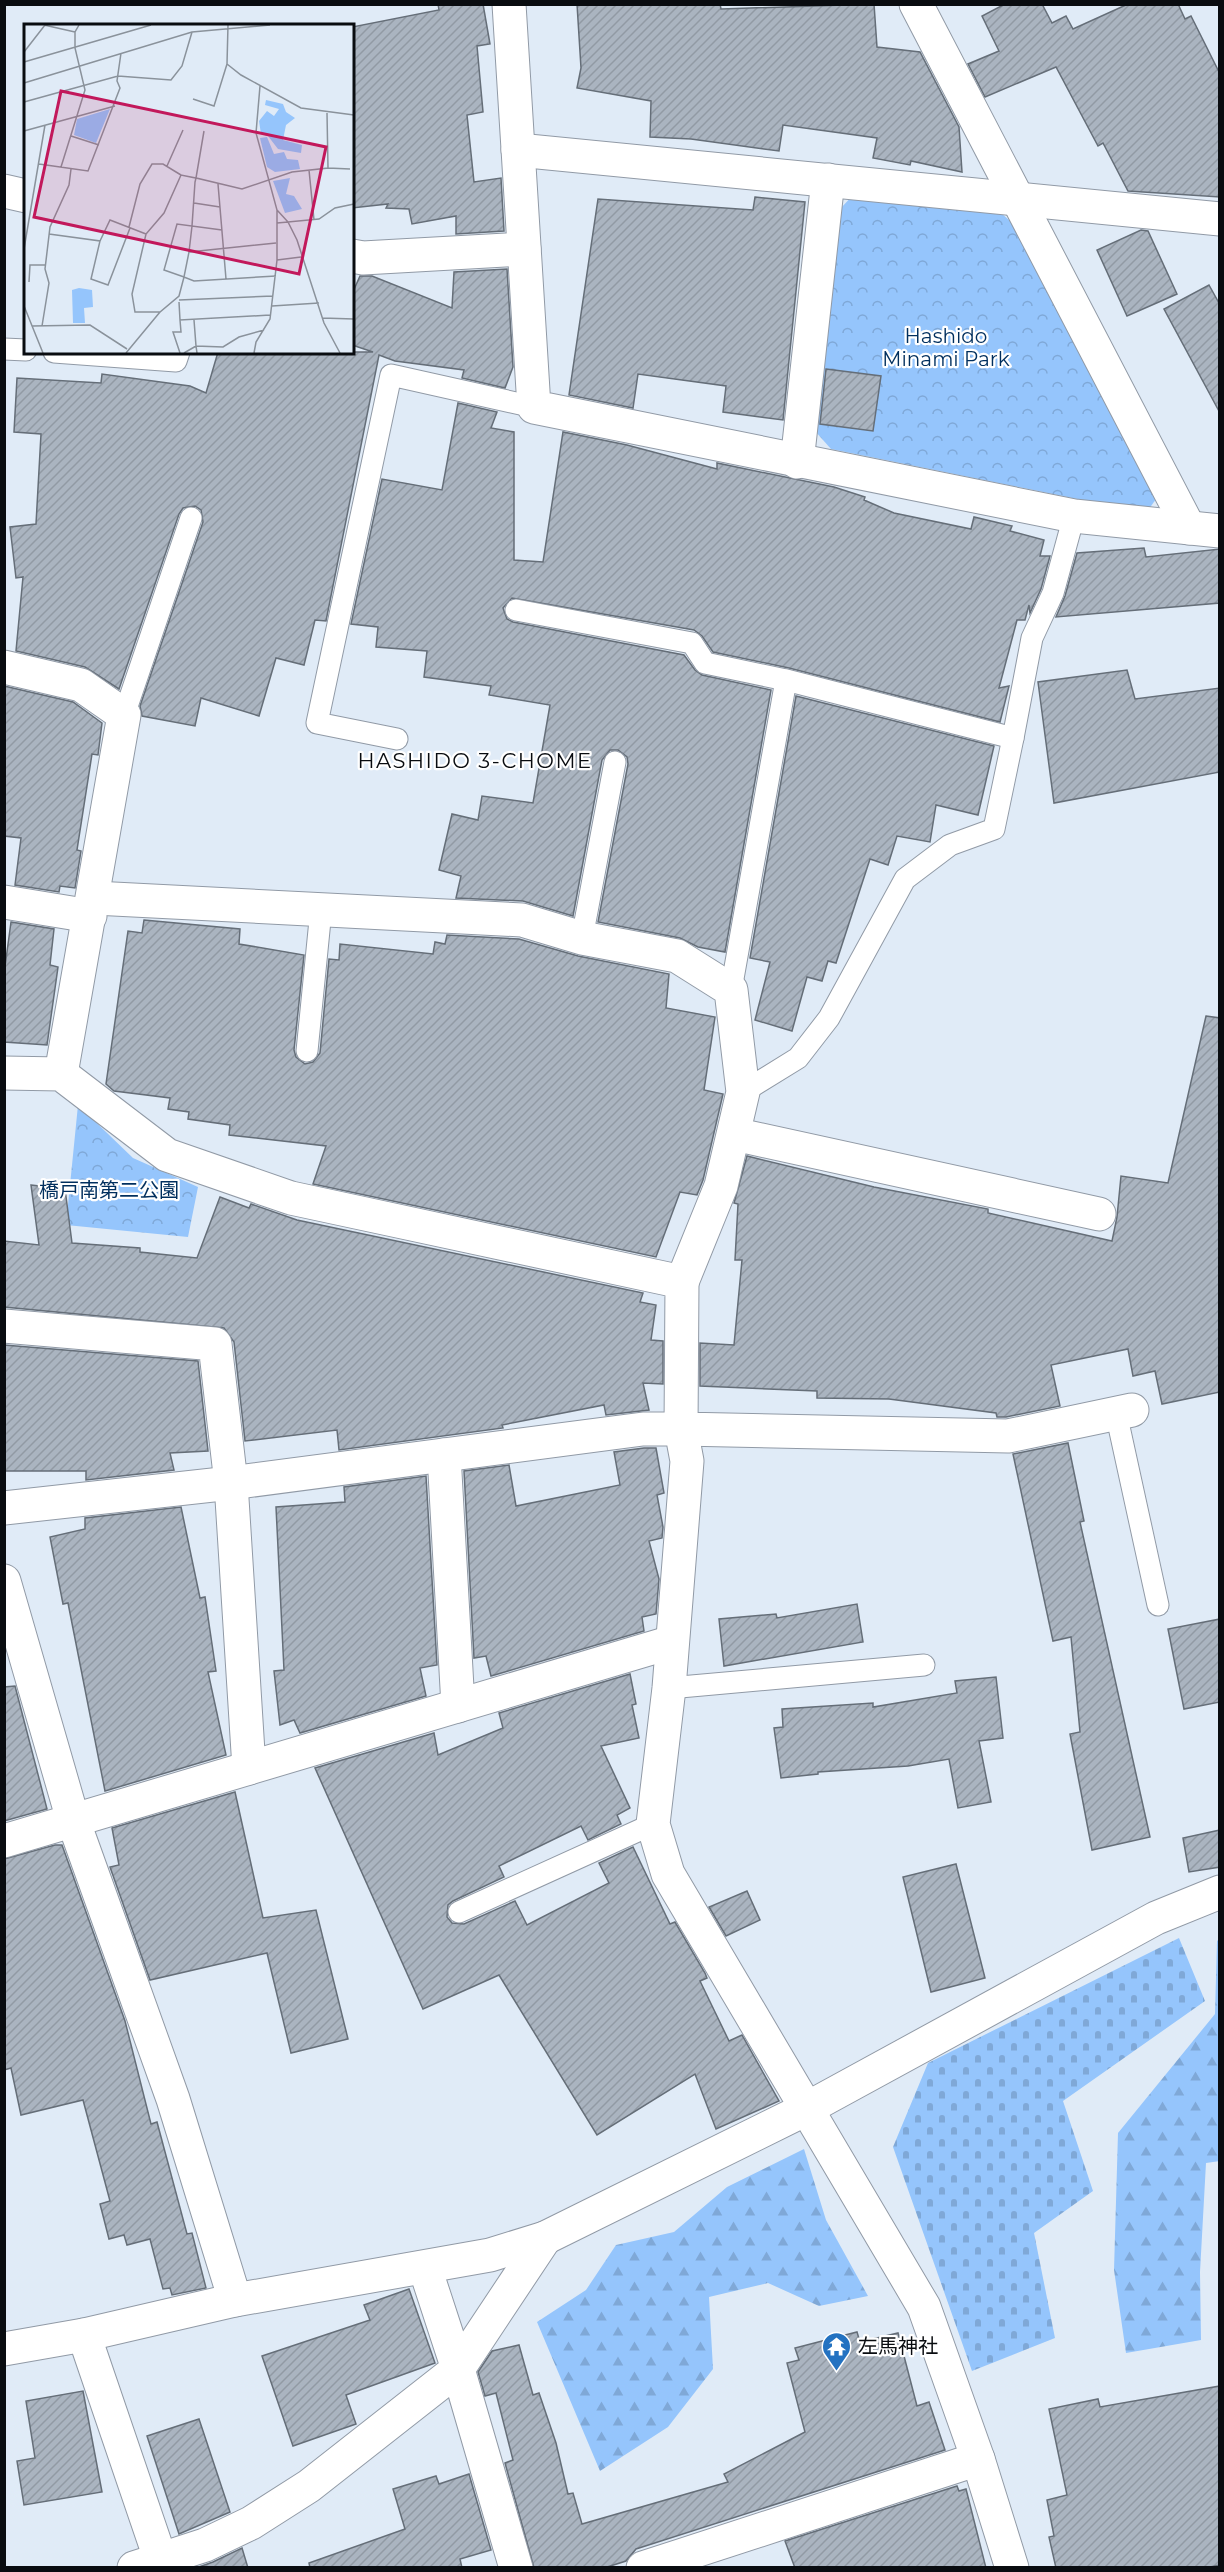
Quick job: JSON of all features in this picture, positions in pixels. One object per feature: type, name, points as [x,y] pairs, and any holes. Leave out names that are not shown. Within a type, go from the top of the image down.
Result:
[{"type":"street","points":[[508,4],[534,407],[797,462],[1074,516],[1204,530]]},
{"type":"street","points":[[916,4],[1018,201],[1204,530]]},
{"type":"street","points":[[518,150],[1018,201],[1220,219]]},
{"type":"street","points":[[797,462],[828,180]]},
{"type":"street","points":[[4,191],[24,196]]},
{"type":"street","points":[[354,256],[363,258],[524,249]]},
{"type":"street","points":[[4,667],[81,686],[124,715],[61,1074]]},
{"type":"street","points":[[4,902],[92,907],[321,910],[522,920],[582,938],[677,956],[731,990],[743,1092],[721,1186],[682,1282],[681,1429],[687,1461],[669,1688],[654,1824],[668,1874],[924,2307],[978,2459],[1012,2568]]},
{"type":"street","points":[[4,1073],[61,1074],[167,1155],[291,1198],[682,1282]]},
{"type":"street","points":[[734,1134],[1099,1214]]},
{"type":"street","points":[[4,1326],[215,1344],[231,1482],[249,1768]]},
{"type":"street","points":[[4,1508],[231,1482],[643,1428],[1008,1436],[1124,1411]]},
{"type":"street","points":[[444,1455],[458,1706]]},
{"type":"street","points":[[4,1581],[73,1820],[173,2099],[236,2300]]},
{"type":"street","points":[[4,1841],[672,1642]]},
{"type":"street","points":[[4,2349],[84,2335],[236,2300],[490,2255],[545,2238],[806,2109],[1156,1917],[1220,1892]]},
{"type":"street","points":[[84,2335],[147,2563],[205,2545],[271,2510],[309,2486],[458,2369],[545,2238]]},
{"type":"street","points":[[425,2268],[458,2369],[516,2568]]},
{"type":"street","points":[[643,2568],[978,2459]]},
{"type":"lane","points":[[4,349],[24,351]]},
{"type":"lane","points":[[81,354],[176,361],[178,354]]},
{"type":"lane","points":[[397,739],[316,723],[391,375],[534,407]]},
{"type":"lane","points":[[743,1092],[798,1058],[830,1018],[905,879],[950,846],[994,829],[1032,638],[1053,593],[1074,516]]},
{"type":"lane","points":[[124,715],[191,518]]},
{"type":"lane","points":[[516,610],[692,643],[705,663],[786,680],[1013,738]]},
{"type":"lane","points":[[731,990],[786,680]]},
{"type":"lane","points":[[582,938],[615,762]]},
{"type":"lane","points":[[307,1051],[321,910]]},
{"type":"lane","points":[[1124,1411],[1158,1605]]},
{"type":"lane","points":[[669,1688],[924,1665]]},
{"type":"lane","points":[[459,1912],[654,1824]]},
{"type":"green space","name":"Hashido Minami Park","points":[[856,192],[994,207],[1023,232],[1159,495],[1146,513],[831,449],[815,431],[839,210]]},
{"type":"green space","name":"橋戸南第二公園","points":[[78,1105],[133,1158],[198,1187],[188,1237],[66,1225]]},
{"type":"green space","points":[[1179,1938],[1205,2001],[1063,2101],[1093,2191],[1034,2233],[1055,2338],[972,2371],[893,2147],[928,2063]]},
{"type":"green space","points":[[1219,1939],[1220,2161],[1206,2163],[1200,2272],[1201,2340],[1126,2353],[1114,2270],[1118,2133],[1215,2014],[1217,1941]]},
{"type":"green space","points":[[804,2149],[826,2220],[868,2296],[819,2306],[768,2283],[709,2297],[713,2369],[668,2427],[600,2471],[537,2322],[586,2290],[616,2245],[674,2232],[727,2187]]},
{"type":"building","points":[[438,4],[483,4],[490,44],[477,46],[483,112],[467,115],[474,182],[501,178],[504,231],[456,234],[456,216],[412,224],[409,209],[386,208],[388,204],[354,208],[354,27],[439,10]]},
{"type":"building","points":[[577,4],[720,4],[721,9],[874,4],[877,47],[920,52],[959,127],[962,172],[911,161],[910,165],[873,158],[877,138],[783,125],[779,151],[691,139],[650,137],[651,101],[577,88],[581,68]]},
{"type":"building","points":[[1005,4],[1042,4],[1052,23],[1066,16],[1073,29],[1128,4],[1178,4],[1185,19],[1191,16],[1220,74],[1220,197],[1128,191],[1103,143],[1098,146],[1056,67],[985,97],[968,64],[999,51],[982,16]]},
{"type":"building","points":[[755,197],[805,202],[783,420],[723,412],[726,386],[638,374],[633,408],[569,395],[598,199],[753,210]]},
{"type":"building","points":[[1141,230],[1148,231],[1177,294],[1127,316],[1097,250]]},
{"type":"building","points":[[507,269],[513,367],[505,388],[462,378],[464,370],[395,361],[379,355],[326,621],[315,620],[304,665],[276,658],[259,716],[201,698],[195,726],[142,716],[140,706],[203,522],[201,510],[195,506],[183,508],[179,514],[119,689],[85,667],[16,651],[23,577],[16,578],[10,527],[36,524],[41,434],[14,432],[17,378],[101,383],[102,374],[190,386],[206,393],[217,354],[373,352],[354,346],[354,290],[360,276],[372,276],[452,308],[454,272]]},
{"type":"building","points":[[1209,285],[1220,305],[1220,413],[1164,309]]},
{"type":"building","points":[[826,369],[881,376],[873,431],[820,424]]},
{"type":"building","points":[[458,403],[497,412],[491,428],[514,432],[514,560],[543,562],[563,432],[627,445],[717,469],[717,463],[834,487],[865,497],[864,500],[894,513],[971,529],[974,517],[1012,526],[1010,531],[1044,540],[1040,556],[1050,556],[1041,589],[1030,613],[1029,605],[1025,620],[1017,620],[999,688],[1009,686],[1000,722],[789,668],[713,652],[702,636],[694,630],[512,598],[503,608],[507,619],[513,622],[684,655],[695,670],[702,675],[771,690],[725,952],[698,947],[680,938],[598,922],[628,764],[627,757],[618,750],[610,750],[602,760],[573,916],[523,901],[456,898],[461,876],[439,870],[452,814],[478,820],[482,796],[533,803],[550,705],[489,695],[491,686],[424,677],[427,651],[376,647],[378,627],[351,624],[382,479],[442,490]]},
{"type":"building","points":[[1144,548],[1146,557],[1220,549],[1220,603],[1056,617],[1065,596],[1077,553]]},
{"type":"building","points":[[1127,670],[1135,699],[1220,688],[1220,772],[1054,803],[1038,682]]},
{"type":"building","points":[[4,686],[73,702],[102,723],[98,755],[92,754],[77,850],[81,851],[75,888],[60,886],[59,892],[15,885],[21,838],[4,836]]},
{"type":"building","points":[[796,696],[994,746],[978,815],[936,805],[930,842],[897,836],[888,865],[870,859],[836,963],[828,961],[822,981],[807,977],[792,1031],[755,1020],[770,962],[750,958]]},
{"type":"building","points":[[144,920],[240,929],[239,944],[304,955],[294,1050],[296,1057],[305,1064],[313,1062],[320,1053],[329,959],[339,960],[340,944],[433,954],[435,942],[445,944],[447,935],[519,939],[578,956],[669,974],[666,1008],[715,1017],[704,1090],[723,1094],[703,1180],[697,1195],[680,1192],[656,1257],[313,1184],[326,1146],[229,1135],[230,1125],[188,1119],[189,1112],[168,1109],[170,1098],[114,1091],[106,1084],[128,931],[142,933]]},
{"type":"building","points":[[11,922],[54,929],[50,965],[58,967],[47,1045],[4,1042],[4,974]]},
{"type":"building","points":[[1206,1016],[1220,1018],[1220,1392],[1162,1404],[1155,1371],[1133,1376],[1128,1349],[1051,1365],[1060,1406],[1006,1417],[997,1417],[996,1413],[889,1399],[817,1398],[817,1391],[700,1386],[700,1343],[734,1345],[742,1260],[735,1260],[738,1204],[734,1203],[747,1156],[874,1187],[988,1209],[988,1213],[1112,1241],[1121,1176],[1168,1183]]},
{"type":"building","points":[[31,1185],[65,1189],[72,1243],[140,1248],[140,1252],[197,1258],[220,1197],[249,1208],[251,1204],[297,1220],[643,1293],[640,1302],[656,1305],[651,1340],[663,1341],[663,1384],[643,1383],[649,1410],[606,1415],[604,1405],[502,1425],[503,1428],[339,1450],[337,1430],[245,1441],[234,1342],[224,1328],[4,1307],[4,1241],[39,1245]]},
{"type":"building","points":[[4,1345],[198,1361],[208,1451],[170,1453],[174,1470],[86,1480],[86,1471],[4,1471]]},
{"type":"building","points":[[1068,1443],[1084,1521],[1080,1522],[1150,1837],[1092,1850],[1070,1734],[1080,1732],[1071,1637],[1053,1641],[1013,1454]]},
{"type":"building","points":[[656,1448],[664,1493],[657,1495],[663,1527],[662,1538],[649,1541],[659,1579],[656,1614],[642,1617],[644,1631],[491,1676],[486,1656],[474,1658],[464,1471],[509,1465],[516,1506],[620,1485],[614,1452]]},
{"type":"building","points":[[426,1476],[437,1665],[420,1668],[426,1696],[300,1733],[294,1720],[280,1725],[274,1671],[284,1670],[276,1507],[345,1502],[344,1487]]},
{"type":"building","points":[[181,1507],[200,1598],[205,1597],[216,1671],[208,1672],[226,1755],[105,1791],[68,1603],[63,1604],[50,1537],[85,1529],[85,1518]]},
{"type":"building","points":[[857,1604],[863,1642],[724,1666],[719,1619],[776,1614],[777,1618]]},
{"type":"building","points":[[1220,1619],[1220,1702],[1184,1709],[1168,1629]]},
{"type":"building","points":[[630,1674],[636,1704],[632,1705],[639,1738],[601,1746],[630,1808],[617,1815],[621,1824],[588,1840],[581,1826],[499,1866],[504,1877],[453,1901],[448,1905],[447,1917],[452,1923],[464,1924],[515,1901],[527,1925],[609,1883],[599,1863],[633,1847],[670,1924],[675,1922],[705,1973],[707,1978],[700,1981],[729,2041],[742,2035],[779,2101],[716,2129],[695,2074],[597,2135],[499,1975],[423,2009],[315,1768],[434,1733],[438,1755],[503,1728],[499,1713]]},
{"type":"building","points":[[996,1677],[1003,1738],[979,1741],[991,1802],[958,1808],[949,1759],[908,1766],[818,1772],[818,1774],[781,1778],[774,1728],[783,1727],[782,1709],[873,1703],[873,1707],[957,1693],[955,1681]]},
{"type":"building","points":[[15,1686],[47,1809],[4,1821],[4,1687]]},
{"type":"building","points":[[235,1792],[263,1918],[316,1910],[348,2039],[291,2053],[267,1953],[150,1980],[110,1867],[119,1865],[112,1828]]},
{"type":"building","points":[[1220,1830],[1220,1867],[1189,1872],[1183,1838]]},
{"type":"building","points":[[62,1845],[125,2021],[151,2124],[157,2122],[187,2234],[192,2233],[206,2288],[172,2295],[170,2288],[163,2289],[150,2239],[127,2245],[124,2235],[109,2239],[100,2204],[110,2201],[83,2100],[21,2115],[11,2068],[4,2070],[4,1859]]},
{"type":"building","points":[[956,1864],[985,1978],[931,1992],[903,1877]]},
{"type":"building","points":[[747,1891],[760,1920],[726,1936],[709,1907]]},
{"type":"building","points":[[409,2289],[435,2363],[346,2395],[356,2424],[293,2446],[262,2356],[370,2320],[364,2305]]},
{"type":"building","points":[[857,2332],[860,2342],[898,2333],[917,2406],[929,2402],[945,2450],[636,2549],[626,2561],[604,2568],[534,2568],[505,2463],[513,2460],[496,2393],[485,2396],[478,2372],[492,2351],[519,2345],[533,2395],[539,2393],[556,2443],[568,2494],[573,2493],[582,2524],[728,2482],[724,2474],[805,2432],[787,2363],[799,2360],[795,2348]]},
{"type":"building","points":[[1220,2386],[1220,2565],[1205,2568],[1056,2568],[1049,2537],[1054,2536],[1047,2500],[1067,2495],[1049,2409],[1098,2399],[1100,2407]]},
{"type":"building","points":[[83,2391],[102,2492],[24,2505],[17,2461],[35,2458],[26,2401]]},
{"type":"building","points":[[199,2419],[230,2512],[179,2534],[147,2436]]},
{"type":"building","points":[[469,2474],[491,2550],[460,2559],[462,2568],[310,2568],[309,2563],[405,2529],[393,2489],[436,2476],[439,2484]]},
{"type":"building","points":[[957,2486],[959,2491],[966,2489],[986,2568],[795,2568],[785,2541]]},
{"type":"building","points":[[242,2548],[248,2568],[196,2568],[213,2562]]},
{"type":"place","name":"左馬神社","points":[[837,2372]]},
{"type":"district","name":"HASHIDO 3-CHOME","points":[[475,760]]}]
